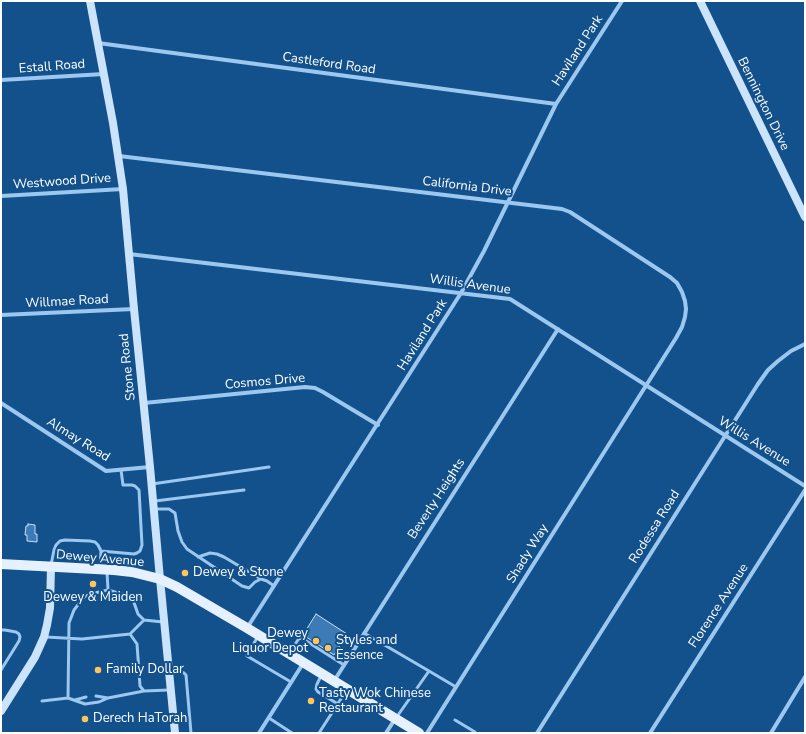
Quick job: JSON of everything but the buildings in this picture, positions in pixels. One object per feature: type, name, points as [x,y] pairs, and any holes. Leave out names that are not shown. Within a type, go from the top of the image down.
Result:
[{"type":"main road","name":"Dewey Avenue","points":[[1,564],[132,572],[160,579],[177,587],[259,635],[419,733]]},
{"type":"street","name":"Stone Road","points":[[90,1],[119,156],[123,189],[175,733]]},
{"type":"street","name":"Haviland Park","points":[[247,628],[461,293],[484,251],[556,104],[621,1]]},
{"type":"street","name":"Bennington Drive","points":[[700,1],[805,218]]},
{"type":"street","name":"Castleford Road","points":[[98,43],[556,104]]},
{"type":"street","name":"Estall Road","points":[[1,80],[104,74]]},
{"type":"street","name":"California Drive","points":[[119,156],[566,210],[670,277],[677,283],[682,292],[686,309],[682,327],[647,386]]},
{"type":"street","name":"Westwood Drive","points":[[1,196],[123,189]]},
{"type":"street","name":"Willis Avenue","points":[[129,254],[510,298],[805,486]]},
{"type":"street","name":"Willmae Road","points":[[1,315],[134,309]]},
{"type":"street","name":"Beverly Heights","points":[[334,681],[558,329]]},
{"type":"street","name":"Rodessa Road","points":[[537,733],[758,384],[768,370],[778,361],[805,344]]},
{"type":"street","name":"Shady Way","points":[[427,733],[647,386]]},
{"type":"street","name":"Cosmos Drive","points":[[144,404],[305,387],[315,388],[323,392],[378,425]]},
{"type":"street","name":"Almay Road","points":[[1,403],[106,471],[150,467]]},
{"type":"street","name":"Florence Avenue","points":[[650,733],[805,490]]},
{"type":"street","points":[[1,711],[41,648],[48,625],[51,567]]},
{"type":"street","points":[[259,733],[304,662]]},
{"type":"street","points":[[771,733],[805,677]]},
{"type":"street","points":[[386,733],[395,719]]},
{"type":"lane","points":[[152,484],[269,467]]},
{"type":"lane","points":[[101,551],[134,554],[140,551],[142,545],[139,490],[132,485],[122,485],[121,470]]},
{"type":"lane","points":[[153,505],[244,490]]},
{"type":"lane","points":[[153,505],[169,509],[175,513],[178,531],[182,542],[187,549],[198,557],[242,586],[249,588],[255,582],[261,580]]},
{"type":"lane","points":[[51,567],[54,550],[60,541],[95,542],[101,551],[108,590]]},
{"type":"lane","points":[[198,557],[210,553],[217,554],[274,586]]},
{"type":"lane","points":[[68,698],[69,623],[74,610],[84,597],[108,590],[132,598],[138,614],[144,620],[164,622]]},
{"type":"lane","points":[[44,637],[82,639],[130,634],[144,620]]},
{"type":"lane","points":[[1,630],[16,632],[20,636],[19,642],[1,670]]},
{"type":"lane","points":[[364,633],[456,687]]},
{"type":"lane","points":[[130,634],[137,644],[140,686],[144,691]]},
{"type":"lane","points":[[259,635],[247,656],[291,682]]},
{"type":"lane","points":[[289,653],[300,637],[344,665]]},
{"type":"lane","points":[[395,719],[429,671]]},
{"type":"lane","points":[[169,673],[181,672],[186,676],[192,733]]},
{"type":"lane","points":[[323,674],[317,684],[316,689],[318,692],[338,704]]},
{"type":"lane","points":[[319,733],[347,689]]},
{"type":"lane","points":[[42,700],[68,698],[85,704],[100,702],[108,698],[144,691],[171,690]]},
{"type":"lane","points":[[96,696],[108,698]]},
{"type":"lane","points":[[75,700],[86,697]]},
{"type":"lane","points":[[269,718],[292,733]]},
{"type":"lane","points":[[455,720],[475,732]]},
{"type":"lane","points":[[466,733],[469,728]]},
{"type":"place","name":"Dewey & Stone","points":[[185,573]]},
{"type":"place","name":"Dewey & Maiden","points":[[93,584]]},
{"type":"place","name":"Dewey Liquor Depot","points":[[316,641]]},
{"type":"place","name":"Styles and Essence","points":[[328,648]]},
{"type":"place","name":"Family Dollar","points":[[98,670]]},
{"type":"place","name":"Tasty Wok Chinese Restaurant","points":[[311,701]]},
{"type":"place","name":"Derech HaTorah","points":[[85,719]]}]
